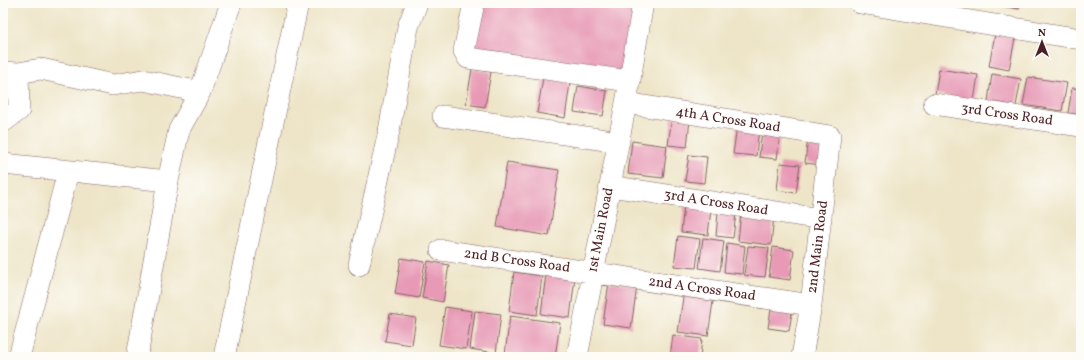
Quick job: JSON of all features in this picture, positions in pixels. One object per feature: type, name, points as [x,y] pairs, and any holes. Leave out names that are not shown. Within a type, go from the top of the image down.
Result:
[{"type":"street","points":[[137,357],[168,181],[179,130],[200,92],[231,3]]},
{"type":"street","points":[[224,357],[298,3]]},
{"type":"street","points":[[359,265],[389,130],[408,27],[417,3]]},
{"type":"street","points":[[474,3],[464,51],[468,58],[629,81]]},
{"type":"street","name":"1st Main Road","points":[[577,357],[619,142],[643,3]]},
{"type":"street","points":[[860,3],[1081,39]]},
{"type":"street","points":[[3,122],[19,110],[11,73],[41,69],[113,85],[143,80],[200,92]]},
{"type":"street","name":"4th A Cross Road","points":[[626,103],[830,136]]},
{"type":"street","name":"3rd Cross Road","points":[[934,104],[1081,126]]},
{"type":"street","points":[[444,116],[619,142]]},
{"type":"street","name":"2nd Main Road","points":[[802,357],[821,219],[830,136]]},
{"type":"street","points":[[3,164],[68,172],[168,181]]},
{"type":"street","points":[[19,357],[68,172]]},
{"type":"street","name":"3rd A Cross Road","points":[[610,186],[821,219]]},
{"type":"street","name":"2nd B Cross Road","points":[[441,250],[593,273]]},
{"type":"street","name":"2nd A Cross Road","points":[[593,273],[810,305]]},
{"type":"building","points":[[476,3],[636,3],[625,75],[469,53]]},
{"type":"building","points":[[989,3],[1020,3],[1019,9]]},
{"type":"building","points":[[995,34],[1015,38],[1009,70],[989,66]]},
{"type":"building","points":[[472,69],[491,72],[485,107],[466,104]]},
{"type":"building","points":[[939,69],[978,75],[974,101],[935,94]]},
{"type":"building","points":[[992,74],[1021,79],[1016,106],[988,101]]},
{"type":"building","points":[[1028,77],[1067,83],[1062,111],[1023,105]]},
{"type":"building","points":[[543,78],[570,83],[565,118],[537,113]]},
{"type":"building","points":[[578,86],[607,91],[603,116],[574,112]]},
{"type":"building","points":[[1072,88],[1081,89],[1081,115],[1068,113]]},
{"type":"building","points":[[672,117],[690,119],[687,147],[668,145]]},
{"type":"building","points":[[737,126],[759,128],[756,156],[733,154]]},
{"type":"building","points":[[762,131],[780,133],[777,159],[759,157]]},
{"type":"building","points":[[808,137],[826,139],[822,165],[805,163]]},
{"type":"building","points":[[632,141],[667,146],[663,178],[628,174]]},
{"type":"building","points":[[689,155],[707,157],[704,183],[685,181]]},
{"type":"building","points":[[507,162],[559,170],[549,236],[497,227]]},
{"type":"building","points":[[780,163],[800,165],[796,193],[777,190]]},
{"type":"building","points":[[684,206],[711,209],[708,235],[681,232]]},
{"type":"building","points":[[718,212],[736,214],[733,238],[716,236]]},
{"type":"building","points":[[741,213],[774,216],[771,245],[738,241]]},
{"type":"building","points":[[678,236],[700,239],[696,268],[674,266]]},
{"type":"building","points":[[703,238],[724,241],[720,271],[699,268]]},
{"type":"building","points":[[727,243],[745,246],[742,274],[724,272]]},
{"type":"building","points":[[748,246],[769,248],[765,277],[744,275]]},
{"type":"building","points":[[773,247],[794,250],[790,280],[769,277]]},
{"type":"building","points":[[401,258],[425,262],[419,298],[395,294]]},
{"type":"building","points":[[428,261],[449,265],[443,302],[422,298]]},
{"type":"building","points":[[514,272],[542,276],[537,315],[509,311]]},
{"type":"building","points":[[546,273],[575,277],[570,318],[541,314]]},
{"type":"building","points":[[609,282],[637,286],[631,328],[603,324]]},
{"type":"building","points":[[684,291],[714,295],[708,336],[678,332]]},
{"type":"building","points":[[772,303],[793,306],[789,331],[768,328]]},
{"type":"building","points":[[445,307],[472,311],[466,349],[439,345]]},
{"type":"building","points":[[475,311],[501,314],[496,353],[470,349]]},
{"type":"building","points":[[390,314],[416,318],[412,345],[385,341]]},
{"type":"building","points":[[510,316],[560,323],[555,357],[532,357],[505,354]]},
{"type":"building","points":[[673,335],[702,339],[700,357],[670,357]]}]
